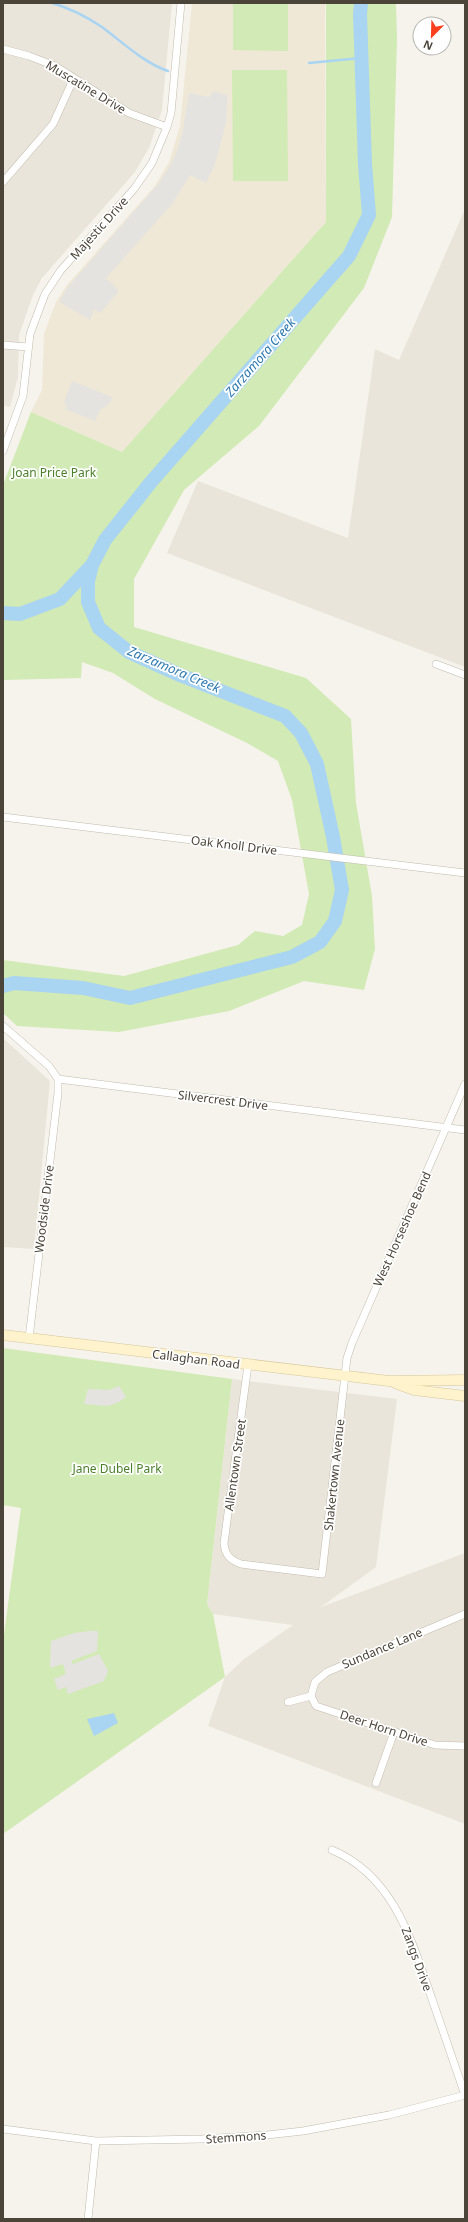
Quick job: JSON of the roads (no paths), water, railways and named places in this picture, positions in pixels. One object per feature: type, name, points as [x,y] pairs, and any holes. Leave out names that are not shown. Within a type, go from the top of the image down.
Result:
[{"type":"main road","name":"Callaghan Road","points":[[3,1335],[389,1381],[465,1380]]},
{"type":"main road","points":[[415,1380],[444,1386],[465,1386]]},
{"type":"main road","name":"Callaghan Road","points":[[389,1381],[414,1390],[465,1396]]},
{"type":"street","name":"Majestic Drive","points":[[3,451],[23,396],[28,347],[34,320],[52,281],[144,176],[160,148],[171,113],[181,3]]},
{"type":"street","name":"Muscatine Drive","points":[[3,49],[46,62],[129,113],[167,128]]},
{"type":"street","points":[[3,182],[53,124],[74,78]]},
{"type":"street","points":[[3,345],[28,347]]},
{"type":"street","points":[[436,664],[465,675]]},
{"type":"street","name":"Oak Knoll Drive","points":[[3,817],[465,873]]},
{"type":"street","points":[[3,1026],[49,1066],[58,1079]]},
{"type":"street","name":"Silvercrest Drive","points":[[58,1079],[465,1130]]},
{"type":"street","name":"Woodside Drive","points":[[29,1338],[58,1093],[58,1079]]},
{"type":"street","name":"West Horseshoe Bend","points":[[345,1376],[352,1343],[465,1084]]},
{"type":"street","name":"Allentown Street","points":[[248,1365],[224,1543],[225,1552],[234,1561],[241,1564],[322,1574]]},
{"type":"street","name":"Shakertown Avenue","points":[[322,1574],[345,1376]]},
{"type":"street","name":"Sundance Lane","points":[[311,1696],[315,1682],[327,1672],[465,1614]]},
{"type":"street","points":[[288,1702],[311,1696]]},
{"type":"street","name":"Deer Horn Drive","points":[[311,1696],[316,1706],[394,1732],[435,1745],[465,1746]]},
{"type":"street","points":[[376,1783],[394,1732]]},
{"type":"street","name":"Zangs Drive","points":[[332,1850],[345,1856],[371,1876],[392,1900],[399,1912],[413,1944],[465,2095]]},
{"type":"street","name":"Stemmons","points":[[3,2129],[96,2141],[202,2140],[296,2132],[390,2115],[465,2095]]},
{"type":"street","points":[[88,2219],[96,2141]]},
{"type":"water","points":[[114,1713],[118,1723],[94,1736],[87,1719]]},
{"type":"waterway","points":[[52,3],[71,10],[102,27],[142,58],[168,71]]},
{"type":"waterway","name":"Zarzamora Creek","points":[[3,986],[14,983],[83,988],[130,998],[292,957],[320,942],[335,921],[342,890],[333,837],[317,764],[301,733],[285,716],[180,675],[129,652],[99,628],[88,602],[88,581],[92,565],[105,540],[151,482],[349,256],[369,215],[365,164],[360,14],[361,3]]},
{"type":"waterway","points":[[309,63],[361,58]]},
{"type":"waterway","points":[[3,613],[20,614],[60,599],[90,567]]},
{"type":"park label","name":"Joan Price Park","points":[[54,472]]},
{"type":"park label","name":"Jane Dubel Park","points":[[117,1468]]}]
